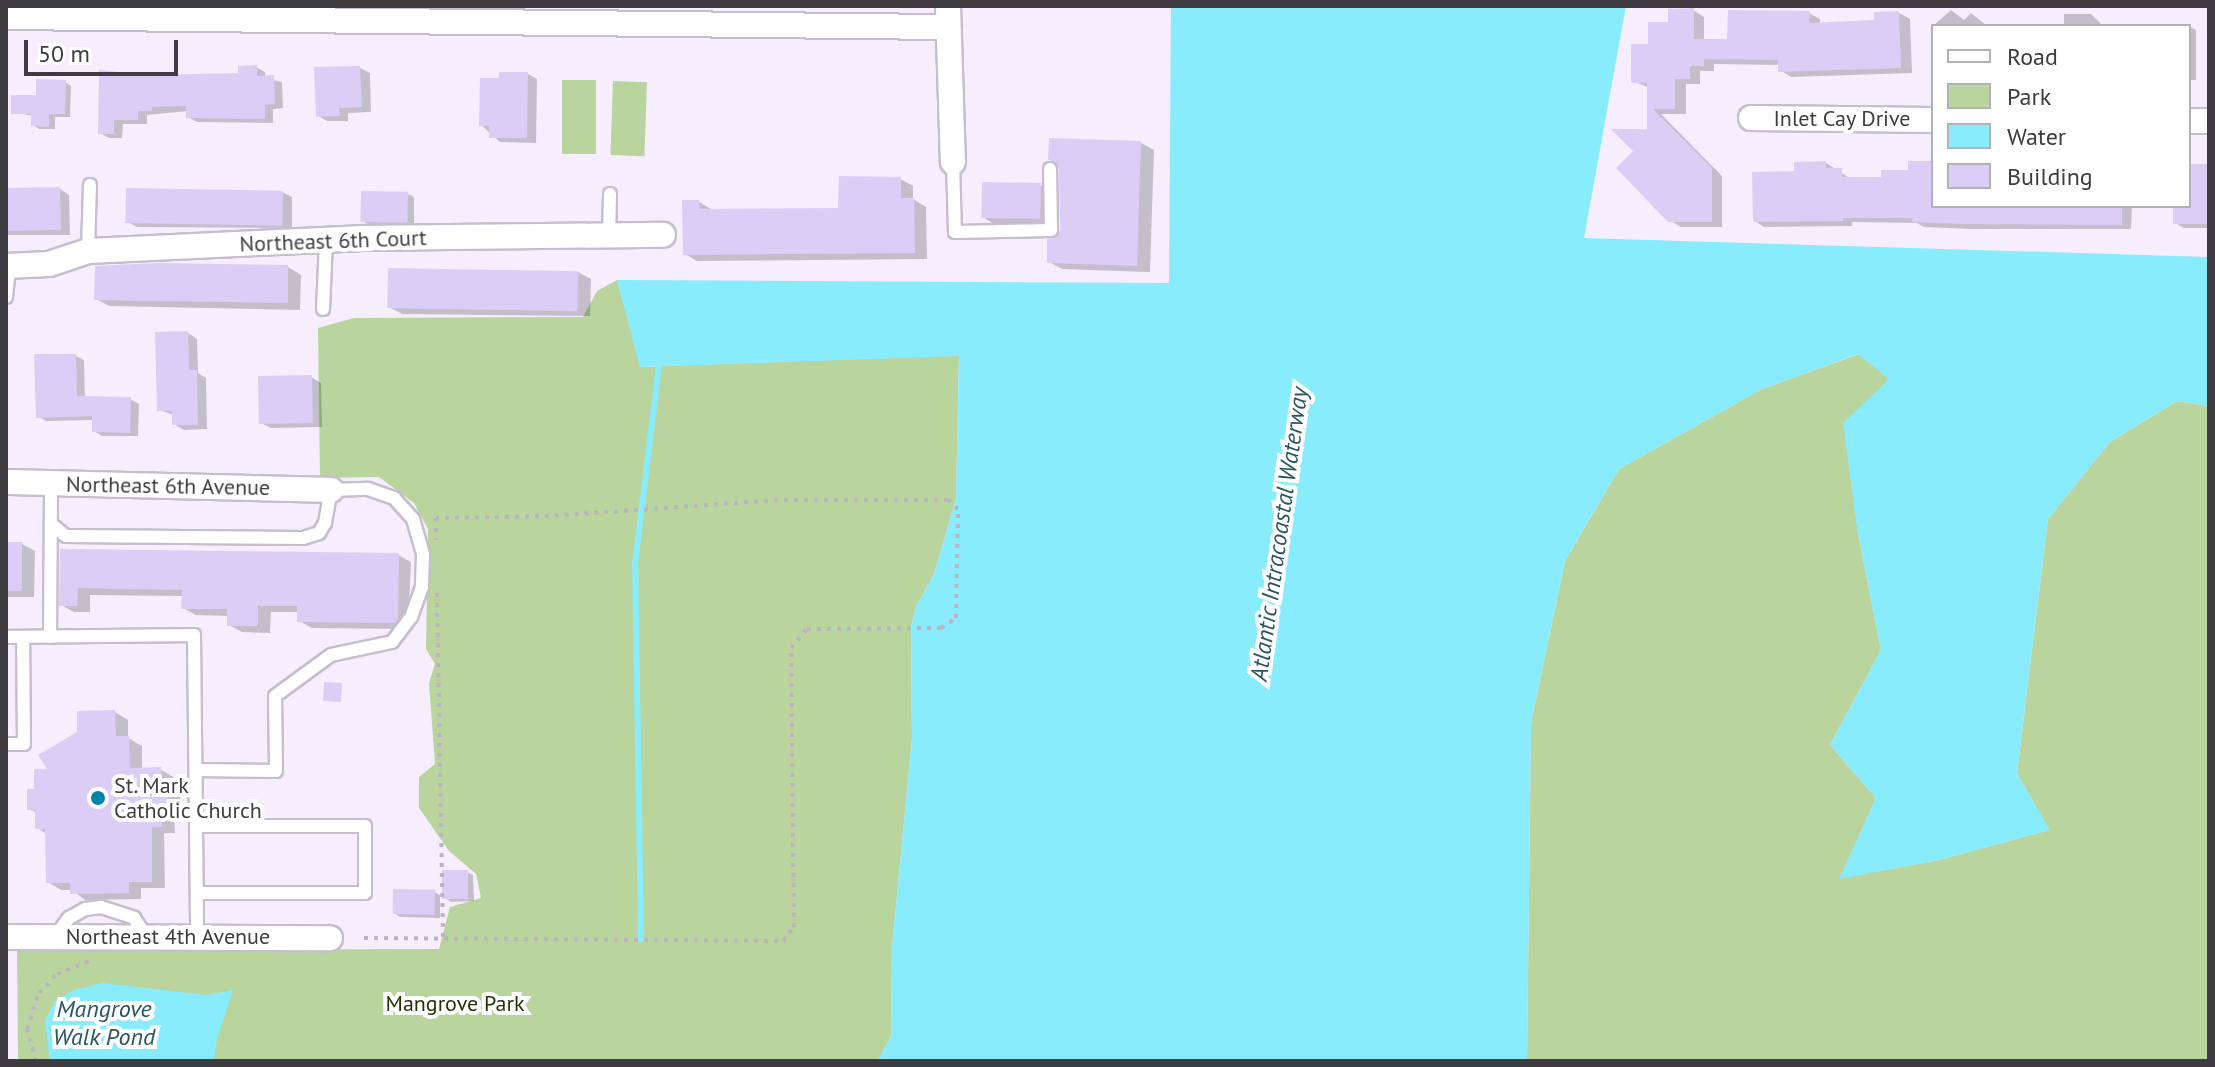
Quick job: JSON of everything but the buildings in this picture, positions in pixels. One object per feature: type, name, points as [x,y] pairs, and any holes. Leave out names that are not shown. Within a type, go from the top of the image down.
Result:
[{"type":"street","points":[[6,17],[948,17],[953,162]]},
{"type":"street","name":"Inlet Cay Drive","points":[[1751,118],[1931,120]]},
{"type":"street","name":"Northeast 6th Court","points":[[8,266],[49,264],[88,251],[326,239],[663,235]]},
{"type":"street","name":"Northeast 6th Avenue","points":[[6,482],[331,490]]},
{"type":"street","name":"Northeast 4th Avenue","points":[[6,937],[330,938]]},
{"type":"lane","points":[[953,162],[955,232],[1051,230],[1050,169]]},
{"type":"lane","points":[[88,251],[90,185]]},
{"type":"lane","points":[[609,236],[610,194]]},
{"type":"lane","points":[[323,309],[326,239]]},
{"type":"lane","points":[[6,297],[8,266]]},
{"type":"lane","points":[[50,637],[51,483]]},
{"type":"lane","points":[[51,524],[66,536],[303,538],[319,533],[325,523],[331,490],[368,489],[394,498],[413,519],[423,555],[422,587],[411,617],[392,642],[331,655],[275,696],[276,771],[196,770]]},
{"type":"lane","points":[[6,637],[194,635],[197,937]]},
{"type":"lane","points":[[6,744],[24,744],[23,637]]},
{"type":"lane","points":[[196,826],[365,826],[365,893],[197,893]]},
{"type":"path","points":[[364,938],[783,941],[794,927],[791,648],[807,629],[941,628],[956,618],[958,509],[948,500],[778,500],[549,516],[436,518],[437,549]]},
{"type":"path","points":[[437,581],[443,939]]},
{"type":"path","points":[[36,1061],[27,1029],[39,993],[57,974],[92,960]]},
{"type":"green space","points":[[562,80],[596,80],[596,154],[562,154]]},
{"type":"green space","points":[[613,81],[647,82],[644,156],[610,155]]},
{"type":"green space","name":"Mangrove Park","points":[[617,280],[641,367],[959,355],[956,499],[934,574],[915,609],[911,629],[912,738],[892,948],[891,1036],[878,1061],[18,1061],[17,950],[439,949],[450,907],[481,898],[476,874],[449,851],[419,808],[419,777],[435,764],[429,683],[435,664],[426,649],[428,529],[414,503],[379,477],[320,478],[318,328],[354,318],[583,317],[597,291]]},
{"type":"green space","points":[[1859,354],[1889,379],[1857,528],[1881,650],[1830,745],[1876,798],[1840,878],[1939,860],[2049,830],[2017,773],[2048,519],[2110,442],[2177,401],[2209,406],[2209,1061],[1527,1061],[1531,723],[1565,561],[1619,469],[1762,389]]},
{"type":"water","name":"Atlantic Intracoastal Waterway","points":[[1171,6],[1626,6],[1584,238],[2209,257],[2209,406],[2177,401],[2110,442],[2048,519],[2017,773],[2050,830],[1939,860],[1839,879],[1876,798],[1830,745],[1881,650],[1857,528],[1843,423],[1889,379],[1858,354],[1762,389],[1619,469],[1565,561],[1531,723],[1527,1061],[878,1061],[891,1036],[892,948],[912,738],[911,629],[915,609],[934,574],[956,499],[959,356],[640,367],[617,280],[1169,283]]},
{"type":"water","name":"Mangrove Walk Pond","points":[[103,983],[206,995],[233,990],[217,1039],[214,1061],[50,1061],[45,1021],[55,1001],[74,990]]},
{"type":"waterway","points":[[641,939],[635,564],[659,366]]},
{"type":"place","name":"St. Mark Catholic Church","points":[[98,798]]}]
